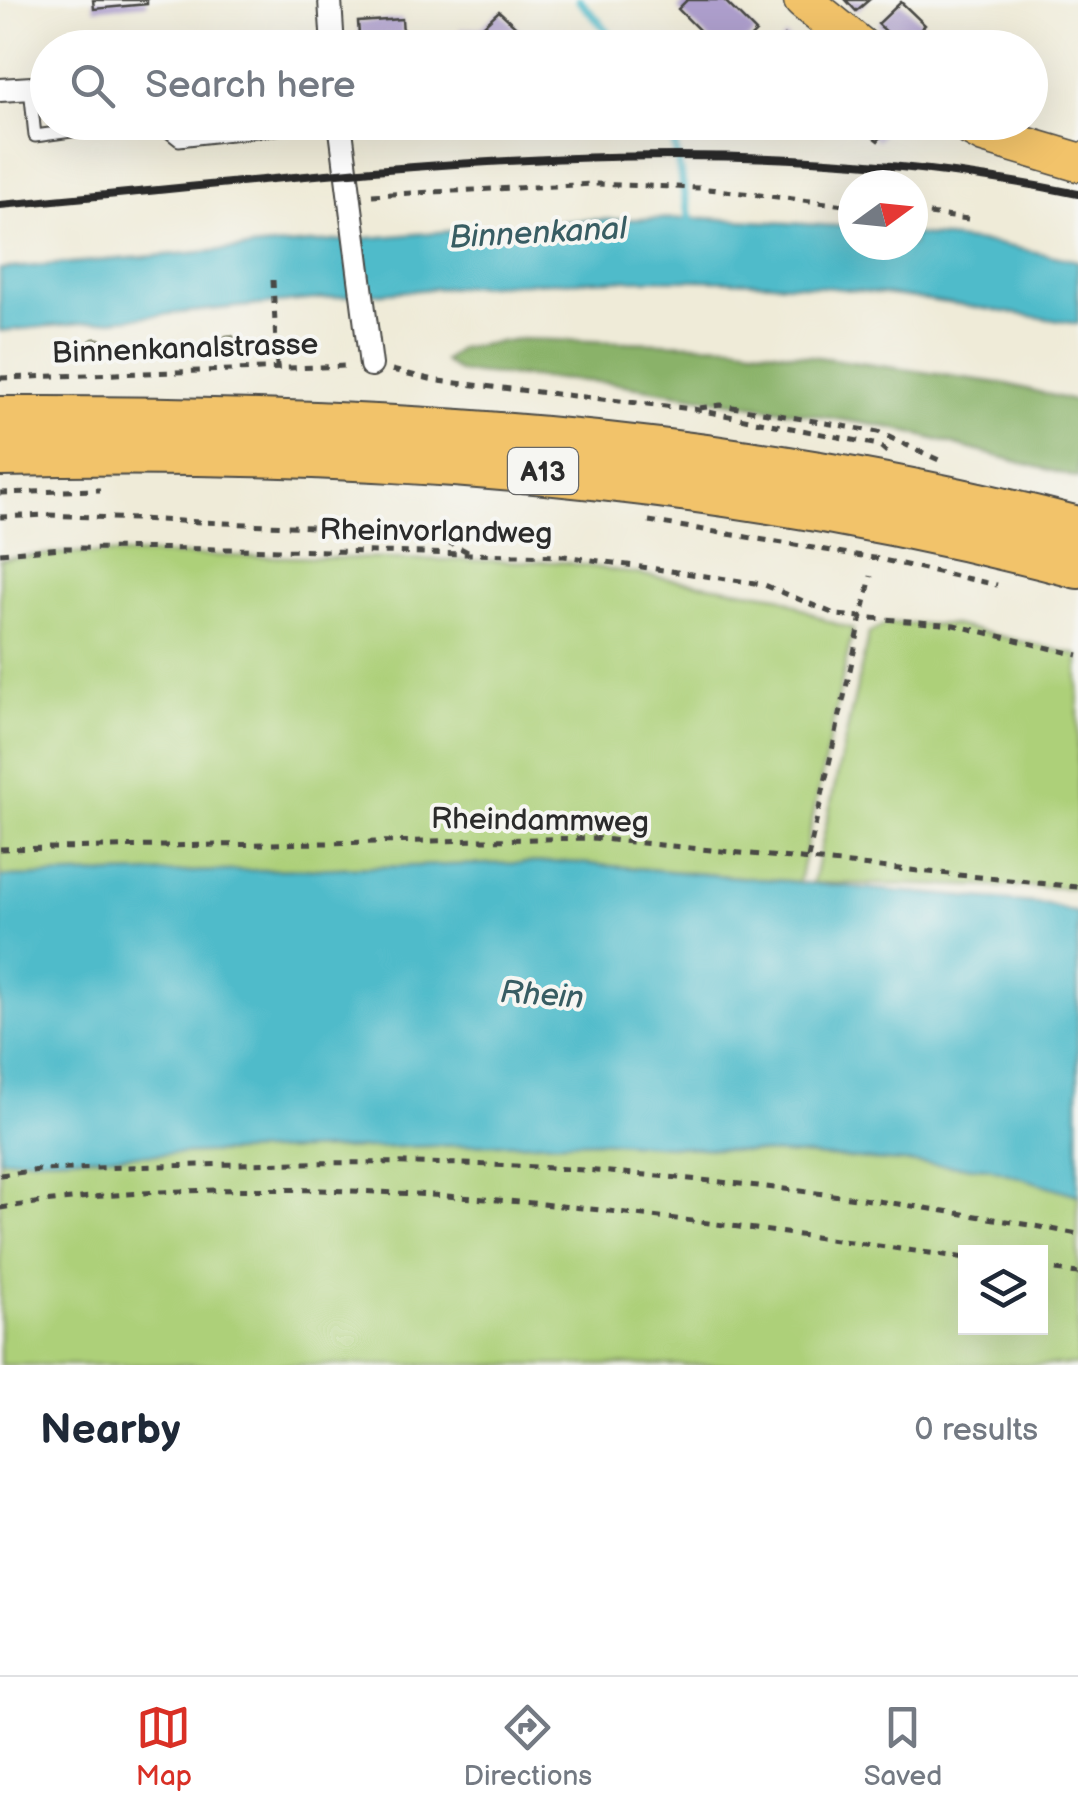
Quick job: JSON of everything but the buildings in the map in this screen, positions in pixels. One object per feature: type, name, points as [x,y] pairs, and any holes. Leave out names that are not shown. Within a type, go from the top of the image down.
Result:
[{"type":"highway","name":"A13","points":[[0,418],[428,425],[608,442],[747,462],[1078,528]]},
{"type":"highway","name":"A13","points":[[0,455],[265,453],[428,460],[604,477],[856,515],[1078,567]]},
{"type":"main road","points":[[803,0],[840,30]]},
{"type":"main road","points":[[1004,140],[1078,162]]},
{"type":"street","points":[[330,0],[332,30]]},
{"type":"street","points":[[0,90],[30,88]]},
{"type":"street","points":[[341,140],[371,366]]},
{"type":"path","points":[[350,200],[595,184],[700,188],[838,204]]},
{"type":"path","points":[[928,214],[968,218]]},
{"type":"path","points":[[273,280],[276,368]]},
{"type":"path","points":[[371,366],[438,381],[693,409],[879,445],[890,459]]},
{"type":"path","name":"Binnenkanalstrasse","points":[[0,378],[371,366]]},
{"type":"path","points":[[693,409],[722,405],[878,432],[954,463]]},
{"type":"path","points":[[0,493],[112,490]]},
{"type":"path","points":[[0,518],[48,514],[400,531],[442,539],[471,553]]},
{"type":"path","points":[[640,520],[874,558],[1008,587]]},
{"type":"path","name":"Rheinvorlandweg","points":[[0,554],[63,548],[564,556],[762,584],[837,615],[862,620],[954,624],[1078,655]]},
{"type":"path","points":[[808,858],[831,770],[871,576]]},
{"type":"path","name":"Rheindammweg","points":[[0,849],[592,838],[1078,887]]},
{"type":"path","points":[[0,1176],[39,1170],[287,1162],[581,1170],[924,1205],[1078,1234]]},
{"type":"path","points":[[0,1208],[184,1189],[543,1201],[958,1257]]},
{"type":"path","points":[[1048,1269],[1078,1273]]},
{"type":"green space","points":[[519,339],[733,345],[1007,384],[1078,402],[1078,478],[893,428],[612,383],[459,372],[444,361],[460,348]]},
{"type":"green space","points":[[61,553],[562,562],[778,596],[827,621],[853,629],[799,882],[565,862],[0,877],[0,559]]},
{"type":"green space","points":[[888,623],[954,625],[1078,655],[1078,888],[813,883],[869,633]]},
{"type":"green space","points":[[599,1141],[989,1168],[1078,1195],[1078,1365],[0,1365],[0,1159]]},
{"type":"water","name":"Binnenkanal","points":[[705,218],[838,226],[838,260],[928,260],[928,236],[997,244],[1078,261],[1078,324],[819,287],[640,280],[366,294],[0,331],[0,269],[583,220]]},
{"type":"water","name":"Rhein","points":[[565,862],[1046,904],[1078,913],[1078,1195],[989,1168],[599,1141],[0,1159],[0,877]]},
{"type":"waterway","points":[[579,0],[606,30]]},
{"type":"waterway","points":[[674,140],[691,226]]},
{"type":"railway","points":[[0,205],[405,168],[675,156],[809,160],[944,172],[1078,194]]}]
